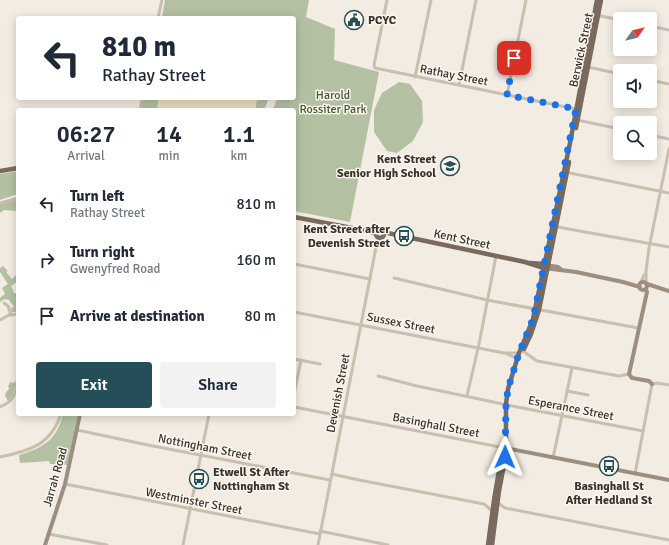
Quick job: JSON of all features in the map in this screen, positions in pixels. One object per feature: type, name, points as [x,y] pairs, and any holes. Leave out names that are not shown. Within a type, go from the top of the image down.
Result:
[{"type":"main road","name":"Berwick Street","points":[[488,545],[496,501],[502,453],[505,448],[506,404],[509,382],[538,309],[565,172],[577,120],[596,15],[597,0]]},
{"type":"main road","name":"Berwick Street","points":[[596,15],[601,0]]},
{"type":"main road","name":"Berwick Street","points":[[546,266],[555,229],[576,109],[586,67]]},
{"type":"main road","points":[[0,171],[16,168]]},
{"type":"main road","name":"Kent Street","points":[[296,216],[368,231],[380,235],[394,235],[546,266]]},
{"type":"main road","name":"Berwick Street","points":[[492,545],[494,511]]},
{"type":"street","points":[[158,16],[162,0]]},
{"type":"street","name":"Rathay Street","points":[[387,0],[374,65],[375,68],[576,109]]},
{"type":"street","points":[[415,77],[431,0]]},
{"type":"street","points":[[459,85],[476,0]]},
{"type":"street","points":[[507,95],[526,0]]},
{"type":"street","points":[[596,15],[613,19]]},
{"type":"street","points":[[657,27],[669,30]]},
{"type":"street","points":[[586,67],[613,73]]},
{"type":"street","points":[[657,81],[669,84]]},
{"type":"street","points":[[577,120],[613,128]]},
{"type":"street","points":[[657,136],[669,139]]},
{"type":"street","points":[[629,374],[647,292],[644,286],[650,244],[669,149]]},
{"type":"street","points":[[565,172],[669,193]]},
{"type":"street","points":[[0,203],[16,199]]},
{"type":"street","points":[[555,229],[558,227],[669,247]]},
{"type":"street","name":"Devenish Street","points":[[318,545],[380,235]]},
{"type":"street","points":[[467,396],[496,256]]},
{"type":"street","points":[[296,264],[370,279]]},
{"type":"street","name":"Kent Street","points":[[546,266],[558,267],[563,270],[669,290]]},
{"type":"street","points":[[394,278],[487,300],[638,328]]},
{"type":"street","points":[[4,303],[8,306],[11,315]]},
{"type":"street","name":"Sussex Street","points":[[296,312],[504,353],[518,359]]},
{"type":"street","points":[[0,320],[16,314]]},
{"type":"street","points":[[521,352],[536,361],[619,376],[629,374]]},
{"type":"street","name":"Sussex Street","points":[[504,353],[521,352]]},
{"type":"street","points":[[296,359],[320,364]]},
{"type":"street","points":[[296,383],[300,360]]},
{"type":"street","points":[[552,458],[572,368]]},
{"type":"street","points":[[629,374],[632,378],[649,381],[652,384],[657,383],[669,385]]},
{"type":"street","name":"Esperance Street","points":[[378,376],[417,386],[643,432]]},
{"type":"street","points":[[635,474],[652,384]]},
{"type":"street","points":[[0,407],[12,399],[16,390]]},
{"type":"street","points":[[566,391],[588,395]]},
{"type":"street","name":"Basinghall Street","points":[[296,407],[669,480]]},
{"type":"street","points":[[0,457],[26,451],[38,445],[51,434],[60,416]]},
{"type":"street","name":"Jarrah Road","points":[[45,545],[65,484],[80,416]]},
{"type":"street","points":[[183,545],[209,416]]},
{"type":"street","name":"Nottingham Street","points":[[77,430],[330,480]]},
{"type":"street","points":[[332,474],[366,482],[484,504],[494,511],[505,508]]},
{"type":"street","name":"Westminster Street","points":[[65,484],[190,509],[388,545]]},
{"type":"street","points":[[484,504],[496,501],[500,506],[505,508],[669,540]]},
{"type":"street","points":[[48,534],[107,545]]},
{"type":"green space","name":"Harold Rossiter Park","points":[[165,0],[309,0],[306,17],[335,29],[334,60],[379,72],[350,222],[296,211],[296,108],[274,108],[276,100],[296,100],[296,16],[162,16]]},
{"type":"green space","points":[[399,82],[410,84],[422,101],[423,122],[413,141],[397,153],[387,151],[374,132],[374,110],[382,93]]},
{"type":"green space","points":[[142,100],[159,100],[157,108],[141,108]]},
{"type":"green space","points":[[257,100],[268,100],[265,108],[255,108]]},
{"type":"green space","points":[[16,171],[16,195],[0,200],[0,174]]},
{"type":"green space","points":[[16,200],[16,211],[4,210],[0,213],[0,204]]},
{"type":"green space","points":[[3,266],[8,271],[6,272],[12,279],[16,275],[16,282],[11,286],[14,293],[16,294],[16,312],[12,312],[11,308],[14,307],[9,300],[5,299],[0,302],[0,298],[5,294],[2,288],[8,284],[0,272],[0,268]]},
{"type":"green space","points":[[10,381],[11,383],[16,382],[12,397],[8,401],[5,396],[9,389],[8,385]]},
{"type":"green space","points":[[62,416],[78,416],[67,465],[50,464],[49,461],[20,463],[19,455],[48,442],[53,437]]},
{"type":"sand","points":[[159,100],[257,100],[255,108],[157,108]]},
{"type":"place","name":"PCYC","points":[[354,20]]},
{"type":"place","name":"Kent Street Senior High School","points":[[450,166]]},
{"type":"place","name":"Kent Street after Devenish Street","points":[[404,236]]},
{"type":"place","name":"Basinghall St After Hedland St","points":[[609,466]]},
{"type":"place","name":"Etwell St After Nottingham St","points":[[199,479]]},
{"type":"route","points":[[505,457],[506,398],[511,376],[533,319],[576,109],[507,95],[514,58]]}]
